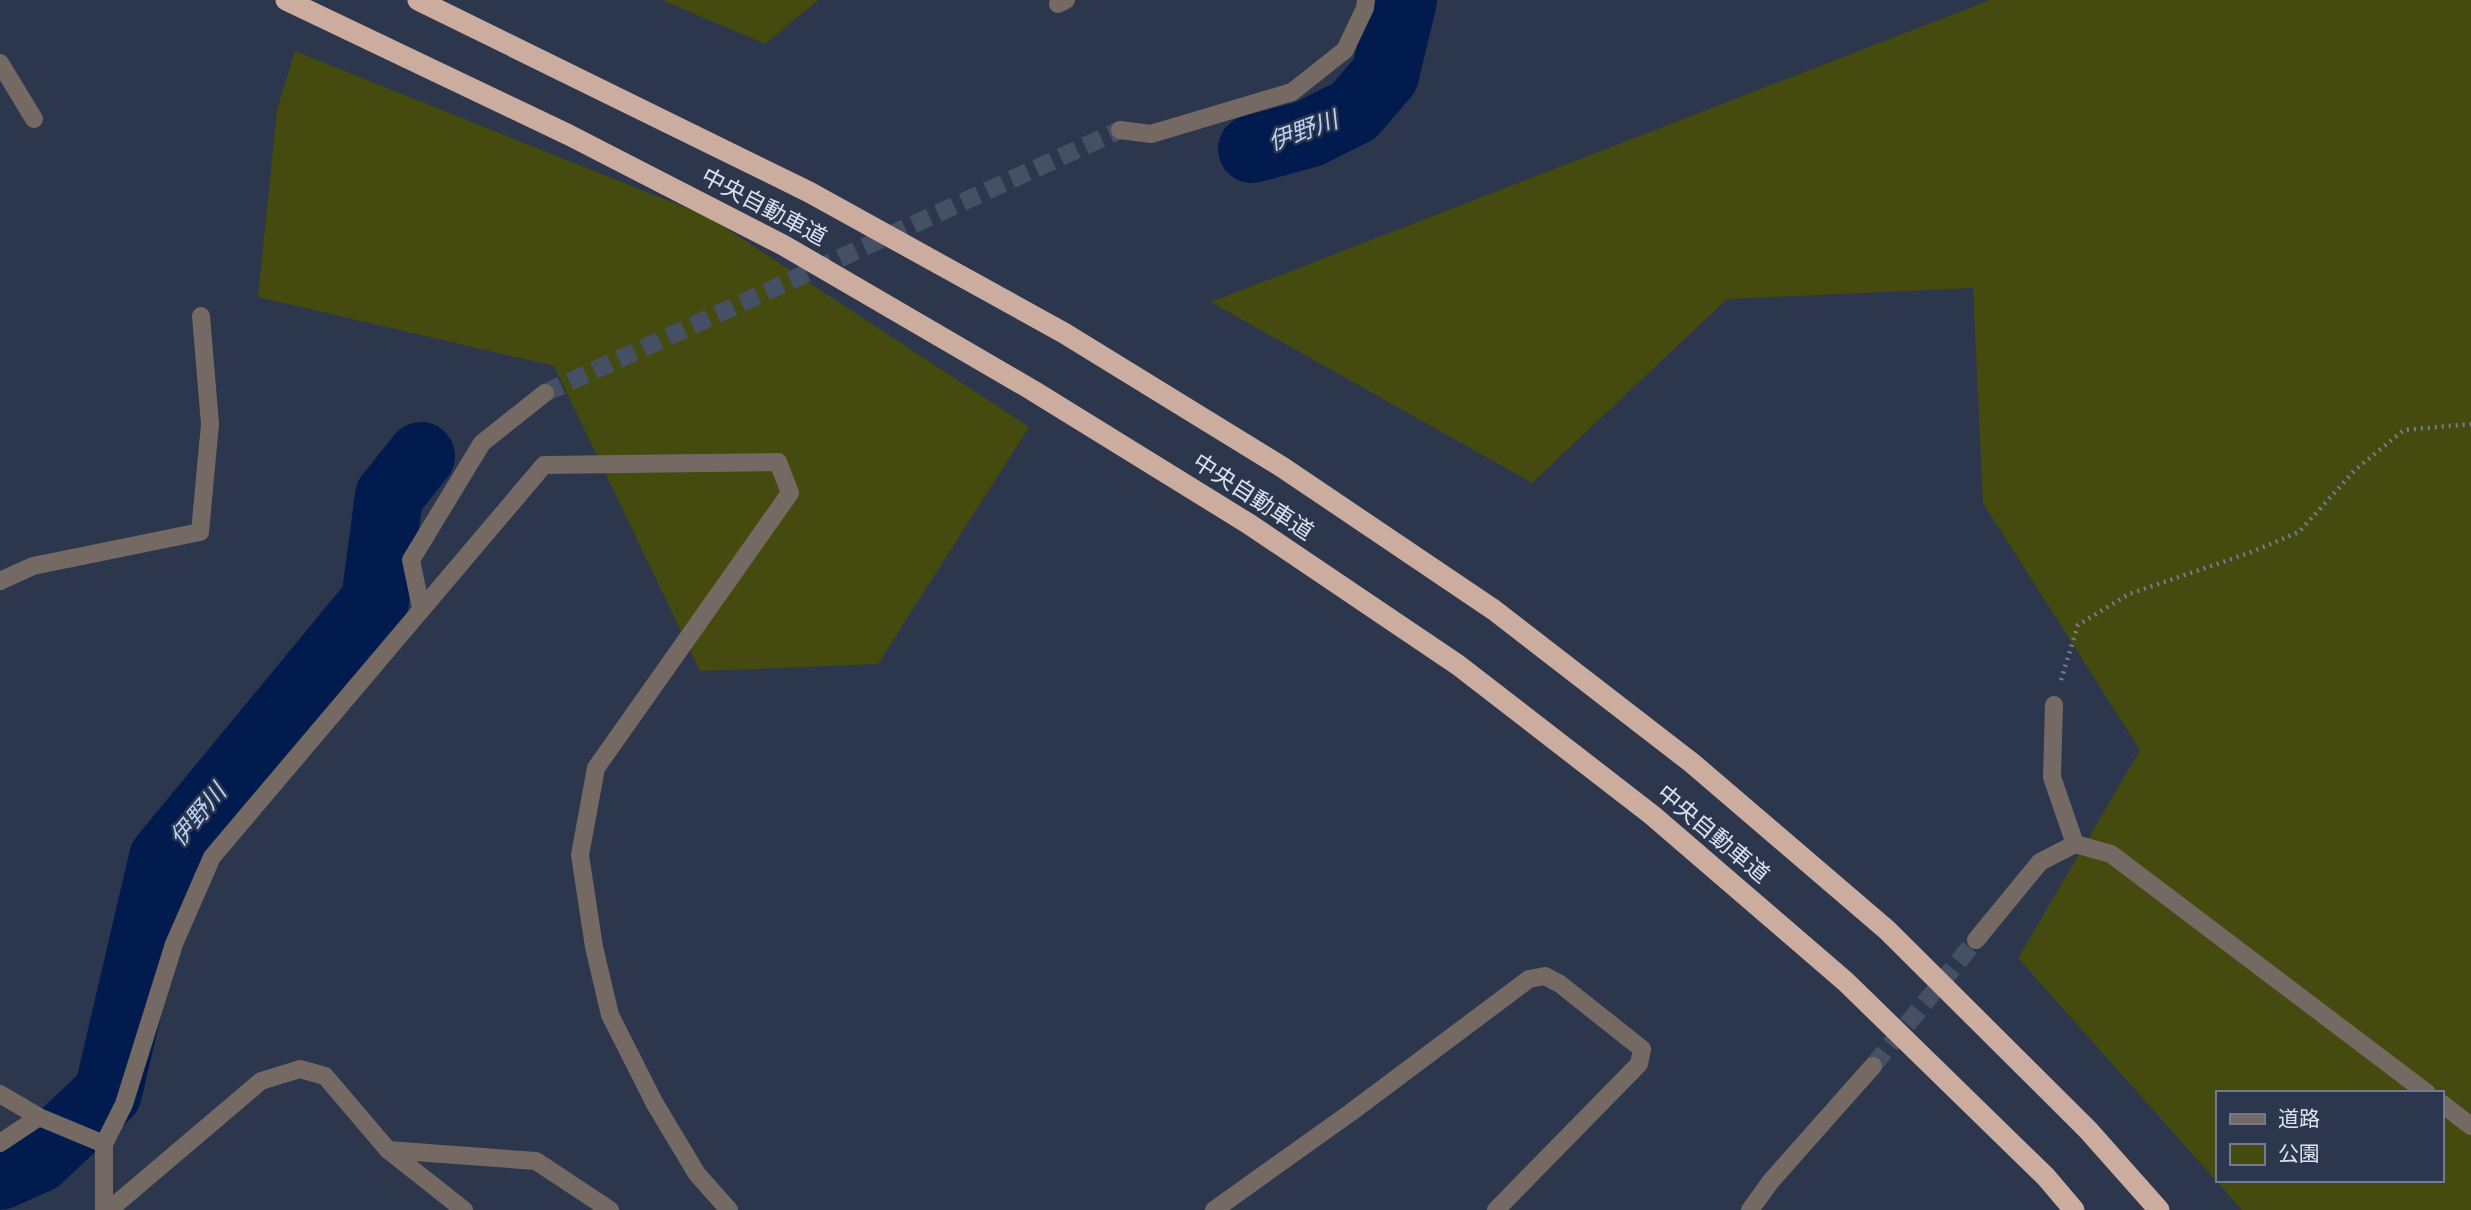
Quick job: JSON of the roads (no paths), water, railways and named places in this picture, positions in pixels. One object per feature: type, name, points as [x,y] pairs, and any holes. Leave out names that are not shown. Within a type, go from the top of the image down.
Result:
[{"type":"highway","name":"中央自動車道","points":[[286,0],[569,135],[783,245],[1032,390],[1237,517],[1447,657],[1652,815],[1846,982],[2046,1177],[2074,1210]]},
{"type":"highway","name":"中央自動車道","points":[[418,0],[809,192],[1064,333],[1282,467],[1494,610],[1692,763],[1887,930],[2088,1130],[2159,1210]]},
{"type":"street","points":[[1120,130],[1151,134],[1292,92],[1345,50],[1365,8],[1366,0]]},
{"type":"street","points":[[0,63],[34,119]]},
{"type":"street","points":[[0,581],[33,566],[200,533],[210,424],[201,316]]},
{"type":"street","points":[[421,608],[411,560],[482,443],[545,393]]},
{"type":"street","points":[[104,1210],[104,1144],[124,1104],[174,944],[212,857],[544,465],[778,462],[790,492],[596,768],[580,855],[594,947],[610,1015],[655,1104],[697,1174],[729,1210]]},
{"type":"street","points":[[2054,705],[2052,777],[2075,844]]},
{"type":"street","points":[[1976,940],[2040,862],[2075,844],[2111,854],[2424,1091]]},
{"type":"street","points":[[1214,1210],[1350,1114],[1529,979],[1545,976],[1560,984],[1642,1049],[1639,1064],[1496,1210]]},
{"type":"street","points":[[1750,1210],[1771,1181],[1873,1066]]},
{"type":"street","points":[[109,1210],[261,1081],[300,1069],[325,1076],[388,1150],[464,1210]]},
{"type":"street","points":[[0,1094],[39,1117],[104,1144]]},
{"type":"street","points":[[2443,1105],[2471,1126]]},
{"type":"street","points":[[0,1143],[39,1117]]},
{"type":"street","points":[[388,1150],[536,1161],[610,1210]]},
{"type":"waterway","name":"伊野川","points":[[1252,149],[1308,134],[1354,111],[1385,75],[1403,0]]},
{"type":"waterway","name":"伊野川","points":[[0,1176],[38,1159],[108,1093],[163,858],[375,601],[389,496],[421,456]]},
{"type":"tunnel","points":[[545,393],[1120,130]]},
{"type":"tunnel","points":[[1873,1066],[1976,940]]}]
